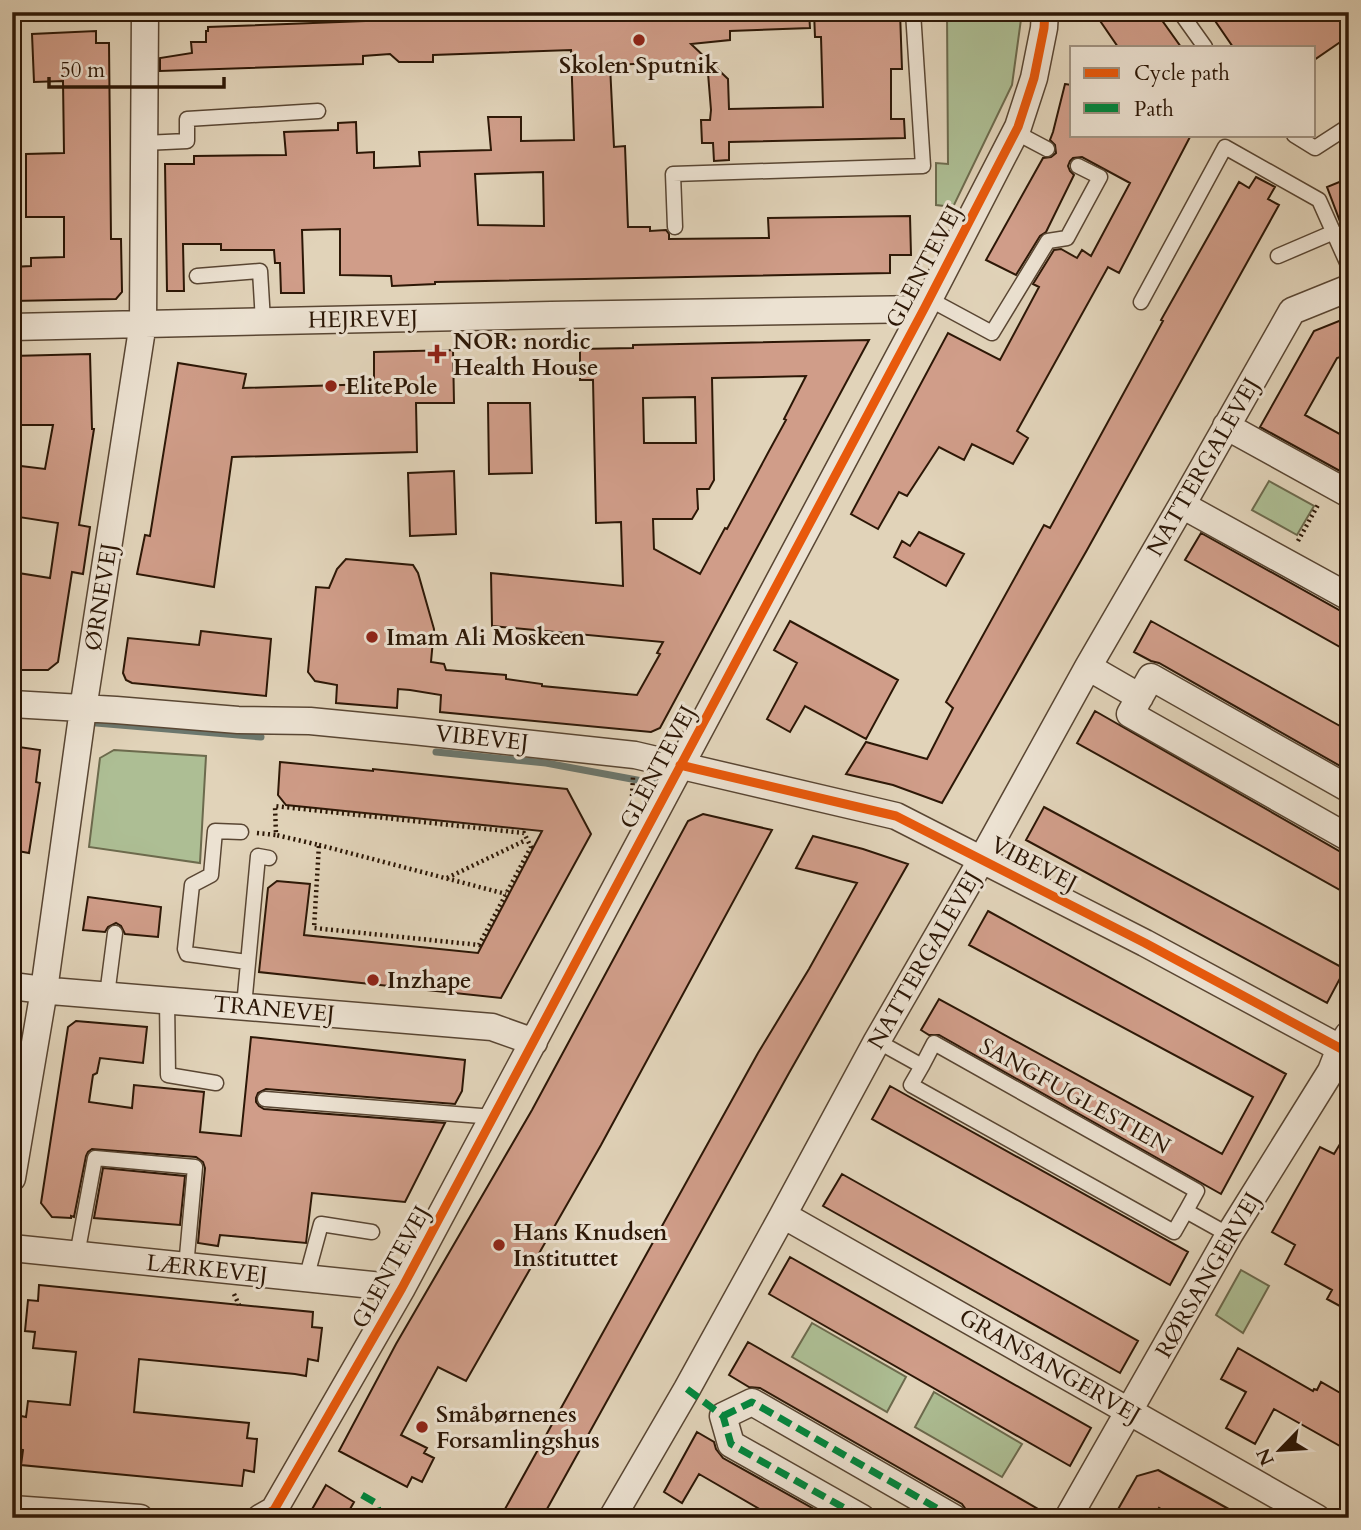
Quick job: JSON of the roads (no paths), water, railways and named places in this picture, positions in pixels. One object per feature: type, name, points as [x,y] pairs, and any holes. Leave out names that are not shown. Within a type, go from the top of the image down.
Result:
[{"type":"street","name":"ØRNEVEJ","points":[[12,1178],[44,990],[83,709],[143,323],[145,12]]},
{"type":"street","name":"GLENTEVEJ","points":[[260,1518],[274,1510],[402,1289],[927,304],[1015,132],[1034,78],[1045,12]]},
{"type":"street","name":"NATTERGALEVEJ","points":[[611,1518],[687,1389],[877,1041],[1292,311],[1349,288]]},
{"type":"street","name":"HEJREVEJ","points":[[12,327],[927,304]]},
{"type":"street","points":[[1226,426],[1340,489]]},
{"type":"street","points":[[1182,505],[1349,597]]},
{"type":"street","points":[[1088,667],[1140,697]]},
{"type":"street","points":[[1349,789],[1151,677],[1130,714],[1349,838]]},
{"type":"street","name":"VIBEVEJ","points":[[12,704],[238,720],[310,721],[635,755],[896,816],[1346,1045]]},
{"type":"street","name":"TRANEVEJ","points":[[12,986],[492,1027],[534,1042]]},
{"type":"street","name":"RØRSANGERVEJ","points":[[1068,1518],[1229,1235],[1346,1045]]},
{"type":"street","name":"GRANSANGERVEJ","points":[[783,1215],[1317,1518]]},
{"type":"street","name":"LÆRKEVEJ","points":[[12,1248],[402,1289]]},
{"type":"street","points":[[862,1518],[731,1444],[723,1416],[752,1402],[954,1518]]},
{"type":"street","points":[[12,1509],[140,1518]]},
{"type":"lane","points":[[675,227],[673,174],[923,166],[913,12]]},
{"type":"lane","points":[[1181,12],[1204,46]]},
{"type":"lane","points":[[144,143],[187,141],[187,119],[318,111]]},
{"type":"lane","points":[[1296,136],[1315,148],[1349,126]]},
{"type":"lane","points":[[1015,132],[1047,149]]},
{"type":"lane","points":[[1141,302],[1225,148],[1319,200],[1349,267]]},
{"type":"lane","points":[[927,304],[992,334],[1048,241],[1067,238],[1100,177],[1078,166]]},
{"type":"lane","points":[[1278,256],[1334,232]]},
{"type":"lane","points":[[197,276],[260,271],[263,321]]},
{"type":"lane","points":[[241,832],[215,831],[211,875],[192,885],[185,949],[187,954],[247,962]]},
{"type":"lane","points":[[244,1006],[258,856],[269,858]]},
{"type":"lane","points":[[107,995],[116,933]]},
{"type":"lane","points":[[167,1000],[168,1075],[216,1083]]},
{"type":"lane","points":[[877,1041],[922,1066],[911,1085],[1174,1232],[1186,1211],[1229,1235]]},
{"type":"lane","name":"SANGFUGLESTIEN","points":[[922,1066],[934,1043],[1197,1191],[1186,1211]]},
{"type":"lane","points":[[265,1099],[494,1116]]},
{"type":"lane","points":[[77,1255],[95,1158],[195,1167],[186,1267]]},
{"type":"lane","points":[[306,1279],[321,1224],[372,1231]]},
{"type":"waterway","points":[[96,723],[261,737]]},
{"type":"waterway","points":[[436,752],[546,763],[653,783]]},
{"type":"place","name":"Skolen Sputnik","points":[[639,40]]},
{"type":"place","name":"NOR: nordic Health House","points":[[437,354]]},
{"type":"place","name":"ElitePole","points":[[331,386]]},
{"type":"place","name":"Imam Ali Moskeen","points":[[372,637]]},
{"type":"place","name":"Inzhape","points":[[373,980]]},
{"type":"place","name":"Hans Knudsen Instituttet","points":[[499,1245]]},
{"type":"place","name":"Småbørnenes Forsamlingshus","points":[[422,1427]]}]
